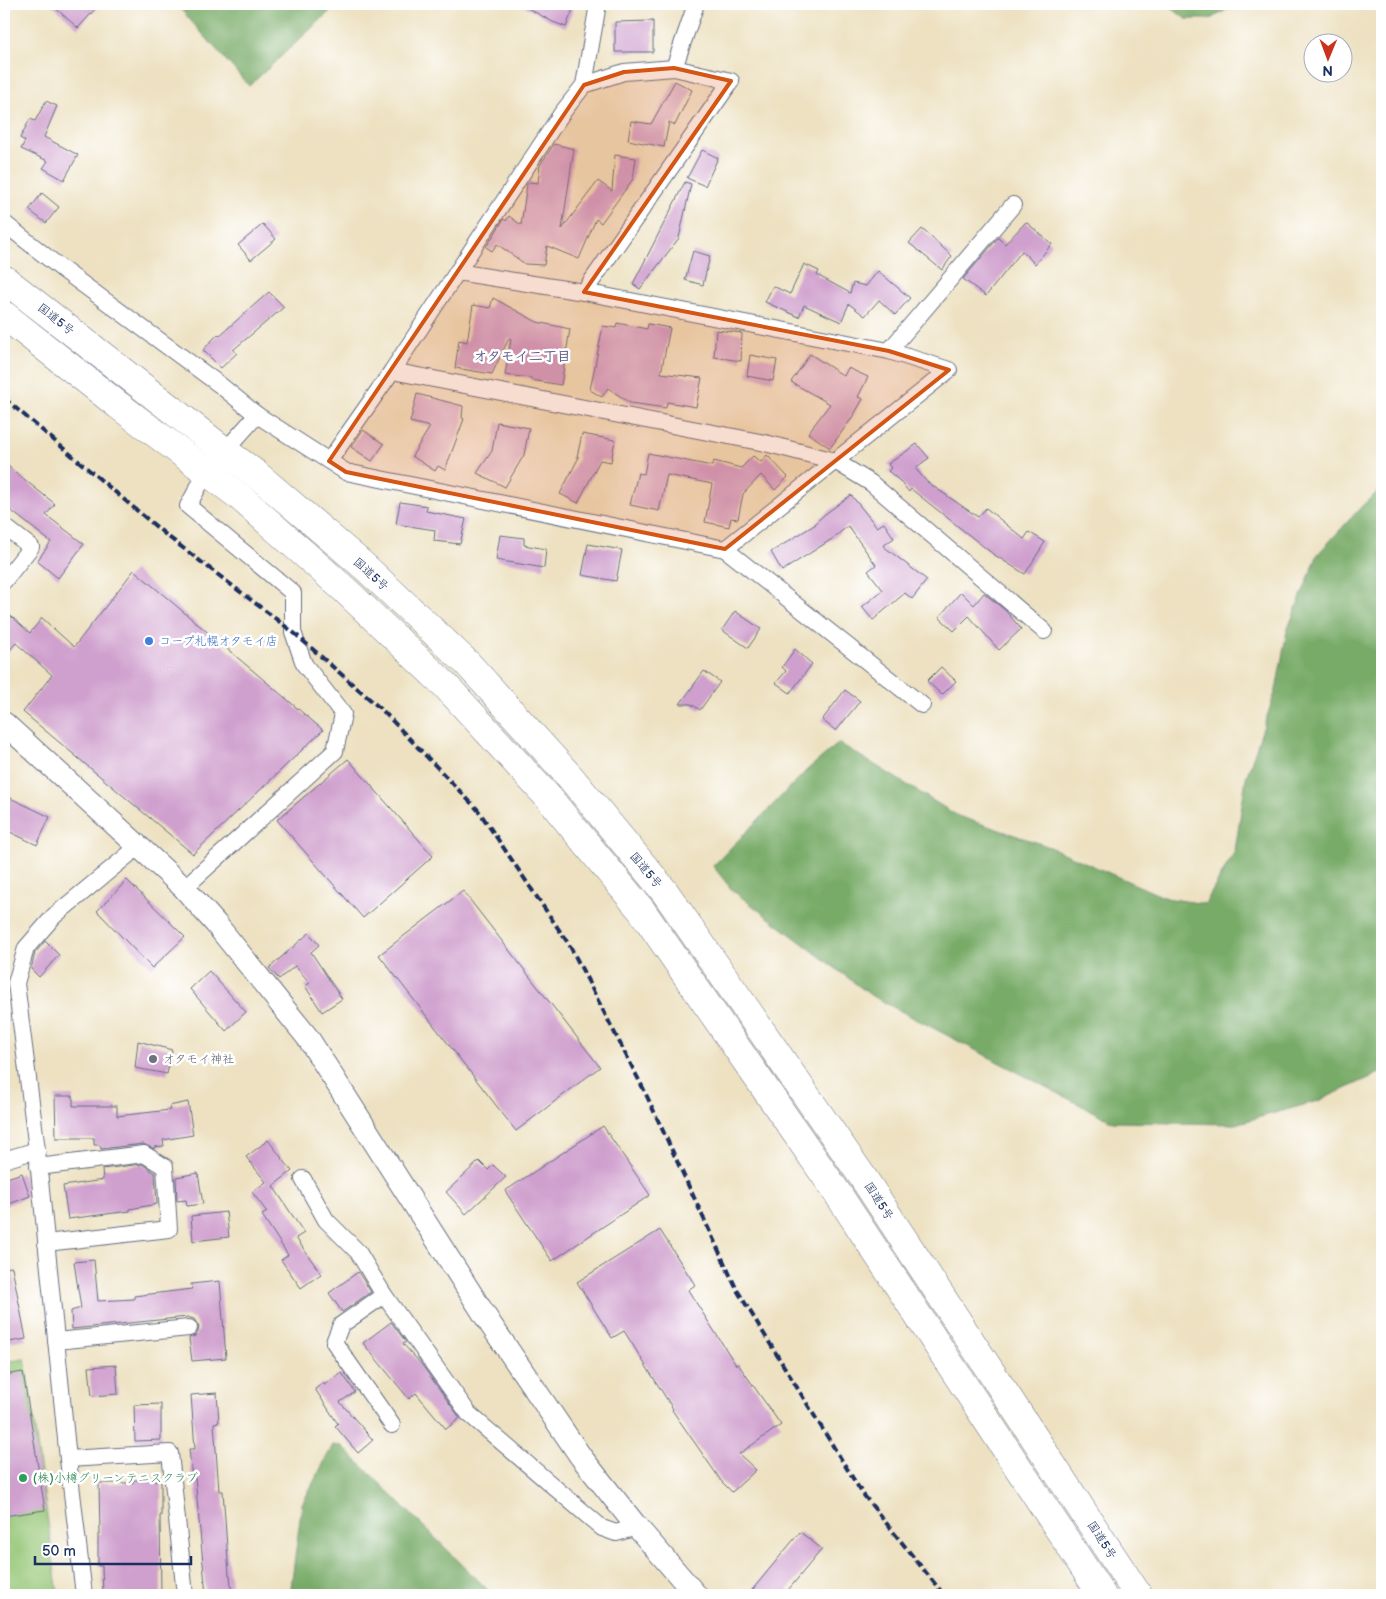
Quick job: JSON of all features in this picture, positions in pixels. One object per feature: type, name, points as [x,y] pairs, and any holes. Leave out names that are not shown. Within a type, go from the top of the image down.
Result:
[{"type":"highway","name":"国道5号","points":[[4,279],[256,474],[365,567],[468,664],[571,778],[665,892],[862,1176],[1138,1595]]},
{"type":"highway","points":[[4,315],[118,405],[239,496],[344,589],[444,686],[548,796],[642,911],[836,1191],[1102,1595]]},
{"type":"street","points":[[329,461],[392,371],[557,121],[584,85],[598,4]]},
{"type":"street","points":[[674,68],[696,4]]},
{"type":"street","points":[[584,85],[624,72],[674,68],[731,81],[584,292]]},
{"type":"street","points":[[889,351],[1012,205]]},
{"type":"street","points":[[4,223],[62,269],[220,385],[257,415],[346,472],[726,549],[922,705]]},
{"type":"street","points":[[457,272],[584,292],[889,351],[949,370],[726,549]]},
{"type":"street","points":[[392,371],[765,443],[835,461],[871,482],[1044,631]]},
{"type":"street","points":[[184,888],[335,751],[343,714],[304,664],[293,632],[293,592],[188,506],[207,471],[226,452],[257,415]]},
{"type":"street","points":[[4,526],[31,547],[4,581]]},
{"type":"street","points":[[4,723],[184,888],[216,924],[308,1038],[491,1325],[581,1458],[636,1527],[696,1595]]},
{"type":"street","points":[[84,1595],[16,983],[26,948],[54,916],[139,846]]},
{"type":"street","points":[[4,1160],[144,1154],[165,1167],[170,1230],[46,1243]]},
{"type":"street","points":[[303,1179],[326,1220],[358,1252],[384,1295],[469,1414],[602,1528],[616,1533],[636,1527]]},
{"type":"street","points":[[384,1295],[341,1325],[334,1342],[392,1425]]},
{"type":"street","points":[[56,1341],[189,1328]]},
{"type":"street","points":[[68,1459],[170,1453],[185,1595]]},
{"type":"highlighted area","points":[[674,68],[731,81],[584,292],[889,351],[949,370],[725,549],[346,472],[329,461],[584,85],[624,72]]},
{"type":"green space","points":[[176,4],[338,4],[249,86]]},
{"type":"green space","points":[[1166,4],[1237,4],[1210,19],[1186,19]]},
{"type":"green space","points":[[1382,488],[1382,1072],[1318,1101],[1235,1124],[1113,1122],[872,996],[732,890],[713,866],[807,770],[839,743],[958,816],[1050,847],[1166,898],[1205,904],[1235,851],[1246,778],[1276,690],[1287,631],[1318,554],[1364,504]]},
{"type":"green space","name":"(株)小樽グリーンテニスクラブ","points":[[25,1359],[58,1595],[4,1595],[4,1362]]},
{"type":"green space","points":[[333,1445],[342,1446],[493,1595],[290,1595],[302,1504]]},
{"type":"building","points":[[51,4],[100,4],[78,28]]},
{"type":"building","points":[[520,4],[575,4],[566,27]]},
{"type":"building","points":[[653,21],[653,52],[615,52],[615,22]]},
{"type":"building","points":[[675,81],[692,90],[675,125],[669,122],[664,147],[628,140],[631,121],[651,124]]},
{"type":"building","points":[[46,101],[57,106],[44,137],[78,155],[64,180],[43,168],[48,161],[21,149],[25,141],[20,138],[30,119],[35,121]]},
{"type":"building","points":[[554,144],[574,149],[562,229],[598,181],[612,191],[615,155],[636,158],[633,179],[601,223],[596,219],[579,259],[547,246],[544,265],[525,264],[497,244],[492,251],[486,247],[504,219],[506,221],[509,216],[521,225],[527,184],[529,182],[538,183],[540,165]]},
{"type":"building","points":[[702,150],[718,158],[705,186],[687,178]]},
{"type":"building","points":[[685,182],[691,184],[679,238],[640,289],[633,284]]},
{"type":"building","points":[[42,193],[59,207],[46,223],[29,210]]},
{"type":"building","points":[[1026,222],[1052,244],[1035,264],[1022,251],[986,296],[963,279],[998,238],[1005,244]]},
{"type":"building","points":[[263,224],[276,239],[251,260],[238,245]]},
{"type":"building","points":[[922,229],[952,256],[942,270],[909,243]]},
{"type":"building","points":[[693,251],[710,256],[703,285],[685,280]]},
{"type":"building","points":[[804,264],[819,271],[817,275],[850,293],[853,283],[866,286],[878,271],[910,298],[895,315],[879,300],[865,316],[849,304],[841,322],[804,305],[799,317],[765,302],[773,286],[790,294]]},
{"type":"building","points":[[269,292],[284,307],[233,350],[237,353],[221,368],[203,350],[218,334],[219,336]]},
{"type":"building","points":[[493,298],[537,322],[570,329],[561,385],[531,380],[531,378],[505,375],[511,339],[509,338],[492,374],[455,368],[459,340],[467,342],[473,305],[490,308]]},
{"type":"building","points":[[617,323],[647,329],[648,324],[670,328],[661,373],[702,378],[696,407],[667,402],[666,408],[630,403],[608,388],[602,397],[590,390],[603,326],[616,328]]},
{"type":"building","points":[[716,330],[742,333],[741,361],[714,357]]},
{"type":"building","points":[[810,354],[844,376],[848,368],[868,377],[858,397],[863,399],[830,448],[808,433],[830,404],[791,382]]},
{"type":"building","points":[[750,355],[777,360],[773,381],[747,376]]},
{"type":"building","points":[[417,394],[463,406],[462,418],[464,419],[445,470],[438,466],[435,471],[412,456],[430,427],[410,422]]},
{"type":"building","points":[[497,422],[529,428],[524,455],[505,487],[477,473],[492,451]]},
{"type":"building","points":[[363,430],[384,444],[372,461],[351,447]]},
{"type":"building","points":[[582,434],[615,440],[611,462],[600,460],[578,503],[560,494],[579,457],[577,457]]},
{"type":"building","points":[[917,444],[929,458],[915,468],[927,482],[978,517],[986,508],[1024,539],[1029,532],[1045,542],[1025,574],[993,554],[911,489],[909,492],[888,471],[891,468],[888,464]]},
{"type":"building","points":[[648,453],[712,466],[714,461],[741,468],[753,456],[761,462],[767,455],[788,477],[775,490],[761,475],[743,494],[738,519],[731,518],[729,527],[705,522],[712,484],[667,475],[659,511],[630,505],[638,473],[644,474]]},
{"type":"building","points":[[4,463],[55,504],[46,515],[84,544],[58,578],[37,561],[51,542],[4,505]]},
{"type":"building","points":[[851,495],[877,527],[884,523],[894,538],[883,546],[927,580],[912,599],[905,593],[873,620],[862,607],[883,590],[868,571],[876,565],[848,526],[832,539],[782,571],[771,552],[816,524],[825,514]]},
{"type":"building","points":[[400,502],[427,506],[426,511],[466,519],[460,544],[434,541],[435,530],[396,524]]},
{"type":"building","points":[[500,535],[524,538],[524,545],[546,549],[544,568],[496,560]]},
{"type":"building","points":[[588,544],[622,550],[616,581],[582,575]]},
{"type":"building","name":"コープ札幌オタモイ店","points":[[134,570],[323,730],[193,854],[23,712],[52,675],[16,643],[4,657],[4,610],[30,633],[42,618],[74,647]]},
{"type":"building","points":[[961,592],[974,605],[984,593],[1006,611],[1021,629],[999,650],[969,616],[954,631],[939,617]]},
{"type":"building","points":[[735,611],[761,629],[748,648],[722,630]]},
{"type":"building","points":[[795,649],[812,664],[790,693],[776,683],[786,671],[782,667]]},
{"type":"building","points":[[941,667],[956,681],[942,695],[927,681]]},
{"type":"building","points":[[704,671],[720,682],[700,710],[691,704],[680,704]]},
{"type":"building","points":[[845,690],[860,701],[836,731],[822,720]]},
{"type":"building","points":[[348,759],[433,856],[363,918],[277,820]]},
{"type":"building","points":[[4,795],[50,817],[37,845],[4,829]]},
{"type":"building","points":[[127,880],[185,937],[152,968],[97,911]]},
{"type":"building","points":[[463,891],[600,1067],[516,1131],[379,955]]},
{"type":"building","points":[[309,933],[319,945],[311,952],[342,999],[322,1012],[305,986],[310,983],[295,966],[279,979],[269,968]]},
{"type":"building","points":[[45,941],[59,955],[39,977],[31,969],[35,953]]},
{"type":"building","points":[[209,971],[246,1012],[226,1031],[190,989]]},
{"type":"building","name":"オタモイ神社","points":[[138,1041],[172,1050],[167,1074],[135,1068]]},
{"type":"building","points":[[55,1096],[73,1096],[73,1106],[117,1106],[117,1116],[170,1110],[169,1106],[188,1102],[193,1135],[163,1140],[164,1146],[154,1147],[154,1149],[143,1144],[101,1149],[100,1145],[94,1145],[94,1138],[56,1138]]},
{"type":"building","points":[[603,1126],[650,1195],[552,1261],[505,1191]]},
{"type":"building","points":[[268,1140],[292,1171],[273,1186],[304,1233],[296,1238],[321,1274],[301,1288],[281,1260],[288,1255],[262,1215],[267,1212],[252,1192],[266,1182],[246,1157]]},
{"type":"building","points":[[479,1161],[488,1170],[493,1165],[506,1177],[466,1214],[446,1192]]},
{"type":"building","points":[[142,1164],[155,1173],[157,1204],[130,1209],[130,1211],[68,1219],[63,1186],[103,1180],[102,1169]]},
{"type":"building","points":[[22,1173],[30,1196],[4,1206],[4,1179]]},
{"type":"building","points":[[198,1173],[203,1204],[187,1206],[186,1200],[177,1201],[176,1177]]},
{"type":"building","points":[[226,1212],[229,1237],[193,1241],[191,1216]]},
{"type":"building","points":[[660,1230],[695,1285],[688,1290],[736,1365],[738,1364],[781,1425],[739,1454],[756,1470],[732,1492],[722,1482],[672,1410],[624,1331],[612,1338],[577,1282]]},
{"type":"building","points":[[94,1260],[98,1301],[134,1299],[134,1296],[192,1289],[191,1284],[220,1281],[226,1358],[192,1361],[189,1338],[195,1336],[199,1327],[194,1319],[187,1317],[72,1329],[71,1311],[81,1308],[74,1262]]},
{"type":"building","points":[[12,1267],[26,1339],[4,1343],[4,1268]]},
{"type":"building","points":[[358,1272],[371,1292],[342,1312],[329,1293]]},
{"type":"building","points":[[391,1322],[406,1342],[403,1344],[422,1365],[460,1418],[446,1429],[416,1393],[409,1399],[363,1343]]},
{"type":"building","points":[[116,1365],[118,1394],[92,1396],[89,1367]]},
{"type":"building","points":[[23,1372],[45,1510],[4,1516],[4,1375]]},
{"type":"building","points":[[342,1373],[355,1392],[340,1402],[373,1440],[358,1453],[335,1426],[338,1424],[315,1389]]},
{"type":"building","points":[[217,1393],[219,1422],[214,1423],[219,1491],[223,1491],[232,1595],[206,1595],[195,1478],[192,1478],[189,1449],[195,1449],[191,1395]]},
{"type":"building","points":[[161,1404],[161,1440],[135,1441],[134,1405]]},
{"type":"building","points":[[133,1480],[161,1480],[161,1595],[103,1595],[102,1566],[98,1566],[98,1534],[100,1534],[99,1483],[133,1483]]},
{"type":"building","points":[[800,1532],[822,1549],[784,1595],[748,1595]]},
{"type":"railway","points":[[4,398],[166,535],[293,632],[381,709],[478,810],[570,946],[644,1090],[737,1290],[862,1493],[944,1595]]},
{"type":"place","name":"コープ札幌オタモイ店","points":[[149,641]]},
{"type":"place","name":"オタモイ神社","points":[[153,1059]]},
{"type":"place","name":"(株)小樽グリーンテニスクラブ","points":[[23,1478]]},
{"type":"district","name":"オタモイ二丁目","points":[[522,356]]}]
